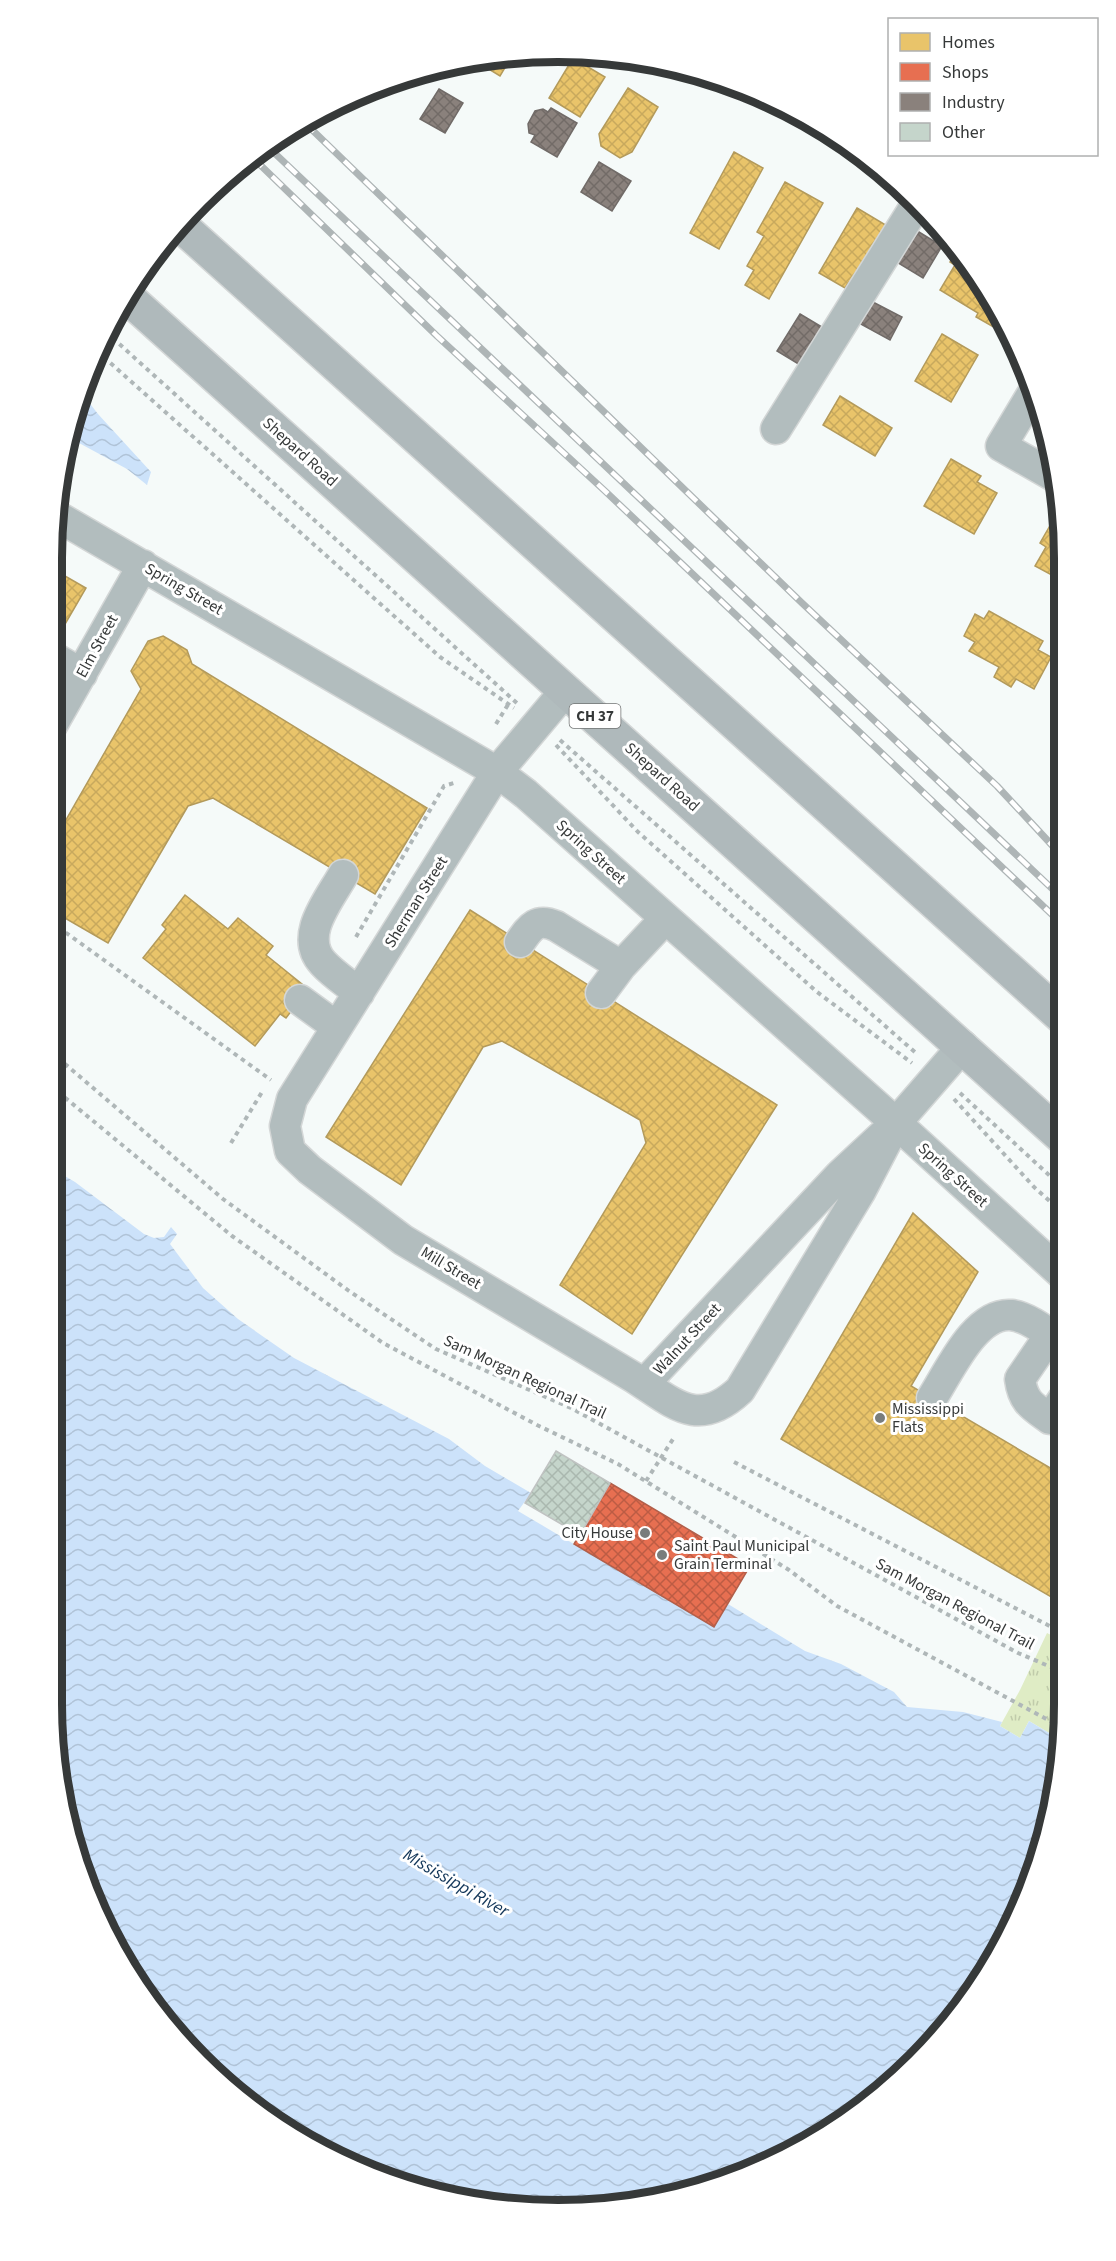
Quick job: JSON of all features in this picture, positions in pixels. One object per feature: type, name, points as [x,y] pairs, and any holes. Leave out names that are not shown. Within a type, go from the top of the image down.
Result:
[{"type":"highway","points":[[186,230],[1054,1011]]},
{"type":"highway","name":"Shepard Road","points":[[133,302],[1054,1130]]},
{"type":"street","points":[[776,429],[912,211]]},
{"type":"street","points":[[1029,400],[1001,446],[1047,472]]},
{"type":"street","name":"Spring Street","points":[[64,520],[497,772],[526,794],[1054,1266]]},
{"type":"street","name":"Elm Street","points":[[62,708],[143,565]]},
{"type":"street","points":[[62,662],[82,674]]},
{"type":"street","name":"Sherman Street","points":[[285,1126],[292,1099],[497,772],[566,690]]},
{"type":"street","points":[[343,875],[316,921],[313,935],[315,951],[323,963],[359,993]]},
{"type":"street","points":[[601,993],[621,966],[665,919]]},
{"type":"street","points":[[520,942],[529,929],[536,924],[546,922],[621,966]]},
{"type":"street","points":[[300,1000],[337,1027]]},
{"type":"street","name":"Walnut Street","points":[[896,1123],[860,1192],[740,1390],[725,1404],[706,1411],[687,1409],[661,1397],[644,1384],[840,1175],[896,1123],[963,1046]]},
{"type":"street","name":"Mill Street","points":[[285,1126],[290,1151],[310,1170],[404,1240],[644,1384]]},
{"type":"street","points":[[932,1398],[970,1338],[986,1321],[998,1316],[1012,1315],[1026,1320],[1054,1337]]},
{"type":"street","points":[[1054,1342],[1020,1379],[1022,1394],[1034,1408],[1050,1419],[1054,1413]]},
{"type":"path","points":[[113,338],[536,723],[1054,1180]]},
{"type":"path","points":[[104,357],[440,657],[536,723],[638,832],[817,992],[935,1077],[1034,1187],[1054,1205]]},
{"type":"path","points":[[62,930],[269,1080],[276,1078]]},
{"type":"path","name":"Sam Morgan Regional Trail","points":[[62,1061],[223,1199],[349,1291],[436,1349],[571,1408],[1018,1653],[1054,1668]]},
{"type":"path","points":[[62,1095],[232,1236],[383,1342],[537,1425],[618,1464],[789,1570],[837,1606],[1053,1723]]},
{"type":"path","points":[[646,1481],[679,1430]]},
{"type":"path","points":[[734,1462],[1054,1628]]},
{"type":"green space","points":[[1047,1633],[1054,1636],[1053,1735],[1029,1721],[1020,1738],[1000,1726]]},
{"type":"water","points":[[87,400],[151,472],[147,485],[127,469],[75,441]]},
{"type":"water","name":"Mississippi River","points":[[62,1174],[144,1234],[154,1238],[164,1237],[171,1227],[177,1234],[170,1244],[203,1288],[238,1319],[294,1358],[449,1439],[485,1466],[531,1493],[518,1511],[714,1627],[728,1604],[805,1651],[841,1664],[894,1692],[907,1707],[963,1712],[1002,1722],[1000,1726],[1020,1738],[1029,1721],[1053,1735],[1045,1800],[1038,1832],[1017,1893],[988,1951],[952,2005],[909,2054],[860,2097],[806,2133],[748,2162],[687,2183],[623,2195],[558,2200],[493,2195],[429,2183],[368,2162],[310,2133],[282,2116],[231,2076],[207,2054],[164,2005],[145,1979],[113,1923],[99,1893],[78,1832],[66,1768],[62,1703]]},
{"type":"building: Homes","points":[[570,62],[581,63],[605,77],[580,117],[549,98]]},
{"type":"building: Homes","points":[[507,65],[500,76],[486,67]]},
{"type":"building: Homes","points":[[628,88],[658,107],[632,152],[620,158],[601,146],[599,134]]},
{"type":"building: Homes","points":[[734,152],[763,168],[719,249],[690,233]]},
{"type":"building: Homes","points":[[785,182],[823,203],[769,299],[745,285],[754,270],[747,266],[764,236],[757,232]]},
{"type":"building: Homes","points":[[857,208],[889,227],[858,287],[849,282],[845,288],[819,273]]},
{"type":"building: Homes","points":[[953,257],[971,282],[999,330],[976,317],[978,313],[940,290],[955,265],[950,262]]},
{"type":"building: Homes","points":[[942,334],[978,355],[951,402],[915,381]]},
{"type":"building: Homes","points":[[840,396],[892,428],[875,456],[823,425]]},
{"type":"building: Homes","points":[[951,459],[981,476],[977,482],[997,493],[974,534],[924,506]]},
{"type":"building: Homes","points":[[1053,521],[1054,576],[1035,566],[1046,547],[1040,543]]},
{"type":"building: Homes","points":[[62,574],[86,588],[62,629]]},
{"type":"building: Homes","points":[[989,611],[1043,641],[1038,650],[1051,657],[1034,689],[1016,679],[1011,687],[994,677],[999,667],[969,651],[975,642],[964,636],[975,614],[984,619]]},
{"type":"building: Homes","points":[[163,636],[187,650],[192,664],[427,808],[375,894],[213,798],[188,806],[108,943],[62,916],[62,827],[141,689],[131,671],[148,641]]},
{"type":"building: Homes","points":[[185,895],[228,929],[238,918],[273,946],[266,955],[308,989],[286,1018],[280,1014],[255,1046],[143,958],[166,929],[162,925]]},
{"type":"building: Homes","points":[[470,910],[777,1105],[632,1334],[560,1285],[646,1143],[640,1120],[502,1041],[483,1047],[401,1185],[326,1137]]},
{"type":"building: Homes","name":"Mississippi Flats","points":[[913,1213],[978,1272],[911,1386],[1054,1470],[1054,1599],[781,1439]]},
{"type":"building: Shops","name":"Saint Paul Municipal Grain Terminal","points":[[610,1483],[750,1566],[714,1627],[574,1544]]},
{"type":"building: Industry","points":[[439,89],[463,103],[445,133],[420,119]]},
{"type":"building: Industry","points":[[551,108],[577,123],[557,157],[531,142],[535,135],[529,133],[528,124],[535,111],[543,109],[548,112]]},
{"type":"building: Industry","points":[[599,162],[631,181],[612,211],[581,192]]},
{"type":"building: Industry","points":[[914,229],[942,246],[923,278],[895,261]]},
{"type":"building: Industry","points":[[869,300],[902,317],[890,340],[857,322]]},
{"type":"building: Industry","points":[[800,314],[832,333],[810,371],[777,351]]},
{"type":"building: Other","points":[[556,1451],[610,1483],[580,1535],[525,1503]]},
{"type":"railway","points":[[310,128],[802,603],[997,786],[1054,847]]},
{"type":"railway","points":[[273,152],[1054,890]]},
{"type":"railway","points":[[258,163],[437,336],[605,491],[1054,916]]},
{"type":"place","name":"Mississippi Flats","points":[[880,1418]]},
{"type":"place","name":"City House","points":[[645,1533]]},
{"type":"place","name":"Saint Paul Municipal Grain Terminal","points":[[662,1555]]}]
